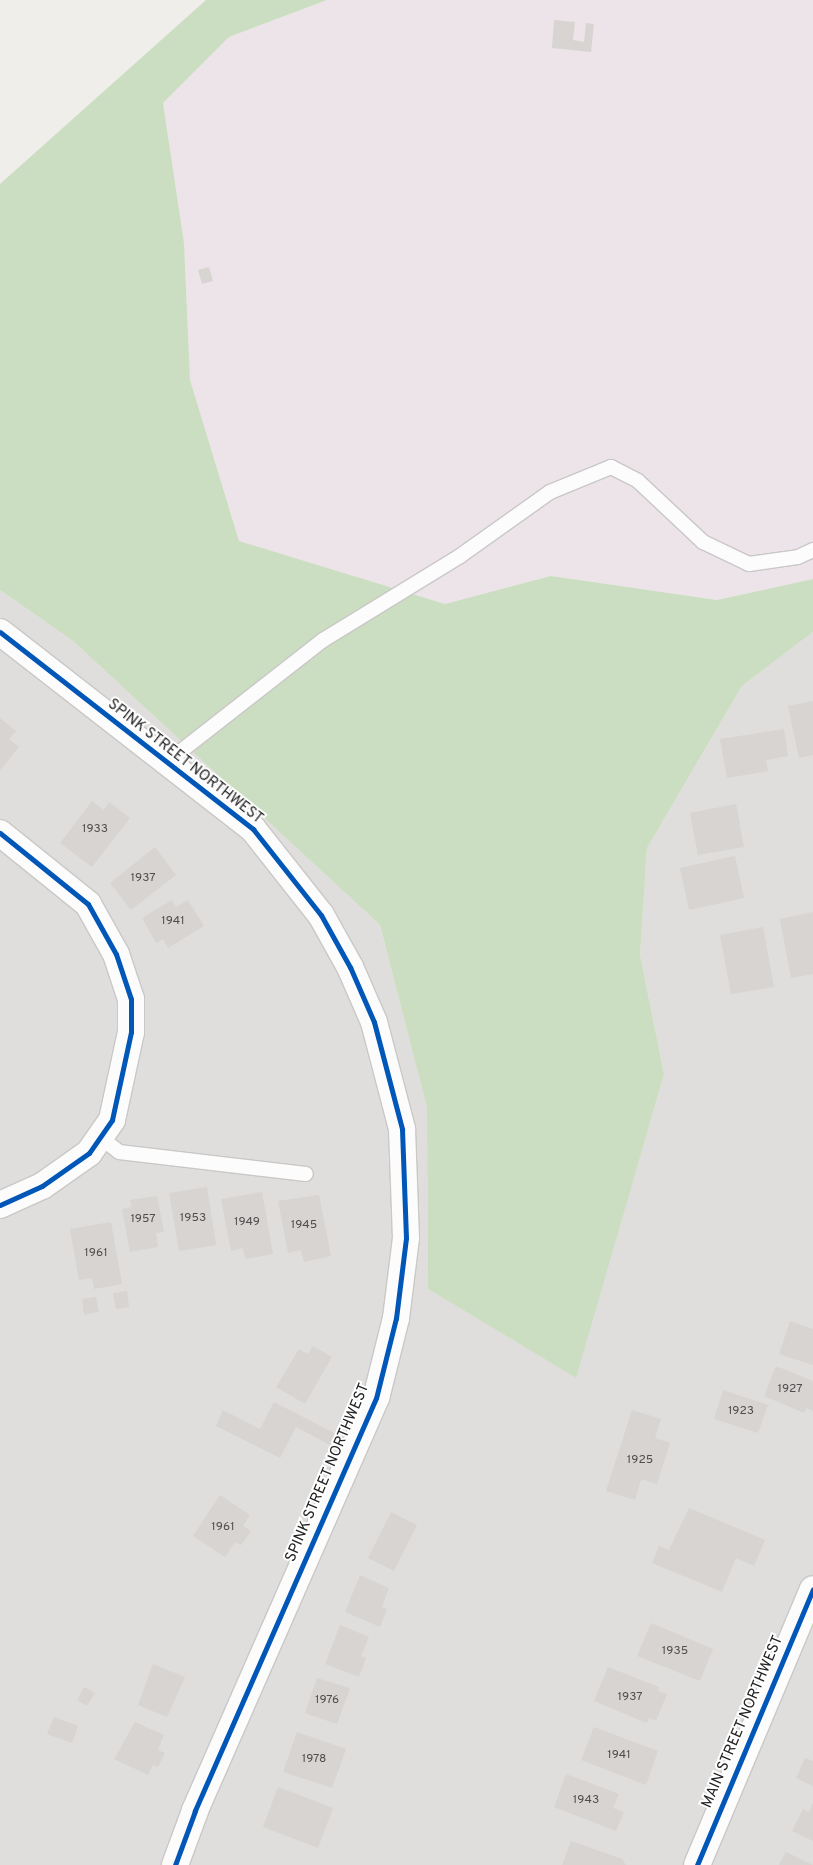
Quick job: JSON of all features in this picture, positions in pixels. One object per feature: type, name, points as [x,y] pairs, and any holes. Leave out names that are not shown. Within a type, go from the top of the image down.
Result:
[{"type":"street","name":"SPINK STREET NORTHWEST","points":[[0,632],[254,829],[321,915],[350,967],[374,1022],[402,1128],[406,1238],[396,1318],[376,1398],[195,1811],[175,1865]]},
{"type":"street","points":[[0,833],[88,904],[116,954],[132,999],[131,1032],[126,1067],[112,1120],[88,1153],[42,1186],[0,1205]]},
{"type":"street","name":"MAIN STREET NORTHWEST","points":[[697,1865],[813,1588]]},
{"type":"lane","points":[[168,762],[323,640],[460,556],[550,492],[611,467],[638,481],[702,542],[749,564],[798,557],[813,550]]},
{"type":"lane","points":[[100,1137],[118,1152],[306,1174]]},
{"type":"shaded area","points":[[327,0],[813,0],[813,579],[717,600],[551,576],[445,604],[239,541],[190,380],[184,243],[163,103],[229,37]]},
{"type":"shaded area","points":[[0,590],[73,641],[380,925],[427,1108],[428,1289],[575,1377],[664,1074],[640,955],[647,848],[742,686],[813,632],[813,1865],[0,1865]]},
{"type":"green space","points":[[206,0],[327,0],[229,37],[163,103],[184,243],[190,380],[239,541],[445,604],[551,576],[717,600],[813,579],[813,632],[742,686],[647,848],[640,955],[664,1074],[576,1378],[428,1289],[427,1108],[380,925],[73,641],[0,590],[0,184]]},
{"type":"building","points":[[554,20],[575,22],[573,40],[584,42],[586,23],[594,24],[591,52],[552,48]]},
{"type":"building","points":[[209,267],[213,281],[202,284],[198,270]]},
{"type":"building","points":[[813,701],[813,755],[799,758],[788,706]]},
{"type":"building","points":[[0,718],[16,731],[9,739],[19,747],[0,770]]},
{"type":"building","points":[[784,729],[788,756],[766,760],[768,771],[727,778],[720,739]]},
{"type":"building","points":[[92,801],[104,810],[109,802],[130,818],[92,867],[60,843]]},
{"type":"building","points":[[736,804],[744,847],[698,855],[690,813]]},
{"type":"building","points":[[155,847],[176,875],[131,910],[110,883]]},
{"type":"building","points":[[735,856],[744,898],[689,910],[680,868]]},
{"type":"building","points":[[172,900],[176,907],[188,900],[204,926],[168,948],[163,939],[156,943],[142,918]]},
{"type":"building","points":[[813,912],[813,974],[791,978],[780,919]]},
{"type":"building","points":[[763,927],[774,987],[731,994],[720,935]]},
{"type":"building","points":[[207,1187],[216,1245],[179,1251],[169,1193]]},
{"type":"building","points":[[262,1192],[273,1254],[245,1259],[243,1248],[231,1251],[221,1199]]},
{"type":"building","points":[[319,1195],[331,1256],[304,1262],[301,1250],[288,1253],[278,1201]]},
{"type":"building","points":[[157,1196],[164,1232],[156,1233],[158,1247],[130,1252],[122,1209],[132,1207],[130,1200]]},
{"type":"building","points":[[111,1222],[122,1284],[94,1289],[92,1278],[79,1280],[70,1229]]},
{"type":"building","points":[[127,1291],[129,1307],[116,1309],[113,1293]]},
{"type":"building","points":[[96,1297],[99,1312],[84,1315],[82,1299]]},
{"type":"building","points":[[790,1321],[813,1329],[813,1365],[779,1354]]},
{"type":"building","points":[[313,1346],[332,1357],[305,1404],[276,1387],[299,1349],[308,1354]]},
{"type":"building","points":[[776,1366],[813,1381],[813,1411],[806,1408],[804,1413],[764,1396]]},
{"type":"building","points":[[723,1390],[768,1405],[758,1433],[714,1419]]},
{"type":"building","points":[[274,1402],[338,1435],[332,1446],[296,1427],[280,1458],[216,1426],[223,1410],[260,1429]]},
{"type":"building","points":[[632,1410],[661,1419],[655,1438],[670,1443],[657,1484],[641,1479],[635,1500],[606,1491]]},
{"type":"building","points":[[220,1495],[250,1515],[243,1526],[251,1531],[241,1545],[235,1542],[225,1557],[193,1536]]},
{"type":"building","points":[[689,1508],[765,1540],[754,1566],[736,1558],[722,1592],[652,1563],[659,1546],[669,1550]]},
{"type":"building","points":[[391,1512],[417,1525],[394,1571],[368,1558]]},
{"type":"building","points":[[360,1575],[389,1588],[382,1607],[387,1609],[380,1627],[345,1612]]},
{"type":"building","points":[[651,1623],[713,1649],[700,1681],[637,1656]]},
{"type":"building","points":[[340,1625],[369,1637],[361,1656],[366,1658],[359,1677],[325,1664]]},
{"type":"building","points":[[153,1664],[185,1677],[167,1717],[138,1705]]},
{"type":"building","points":[[608,1667],[659,1687],[658,1691],[667,1694],[656,1721],[649,1718],[647,1723],[594,1701]]},
{"type":"building","points":[[317,1678],[350,1688],[337,1724],[305,1713]]},
{"type":"building","points":[[84,1687],[95,1693],[87,1706],[77,1700]]},
{"type":"building","points":[[54,1717],[78,1726],[72,1743],[47,1734]]},
{"type":"building","points":[[135,1722],[164,1735],[158,1750],[165,1753],[158,1767],[153,1765],[148,1775],[114,1759]]},
{"type":"building","points":[[594,1727],[658,1751],[646,1785],[581,1760]]},
{"type":"building","points":[[297,1732],[346,1749],[332,1788],[283,1772]]},
{"type":"building","points":[[805,1758],[813,1761],[813,1786],[796,1778]]},
{"type":"building","points":[[566,1774],[619,1794],[613,1808],[624,1812],[616,1831],[554,1807]]},
{"type":"building","points":[[278,1787],[333,1808],[318,1848],[263,1827]]},
{"type":"building","points":[[813,1803],[813,1841],[792,1831],[803,1809],[809,1812]]},
{"type":"building","points":[[571,1841],[622,1859],[626,1865],[562,1865]]},
{"type":"building","points":[[786,1852],[813,1865],[779,1865]]},
{"type":"cycle path","points":[[0,632],[253,829],[321,915],[350,967],[374,1022],[402,1129],[406,1238],[396,1318],[376,1398],[195,1811],[175,1865]]},
{"type":"cycle path","points":[[0,833],[88,904],[116,954],[131,999],[131,1032],[112,1120],[89,1153],[42,1186],[0,1205]]},
{"type":"cycle path","points":[[697,1865],[813,1589]]}]
